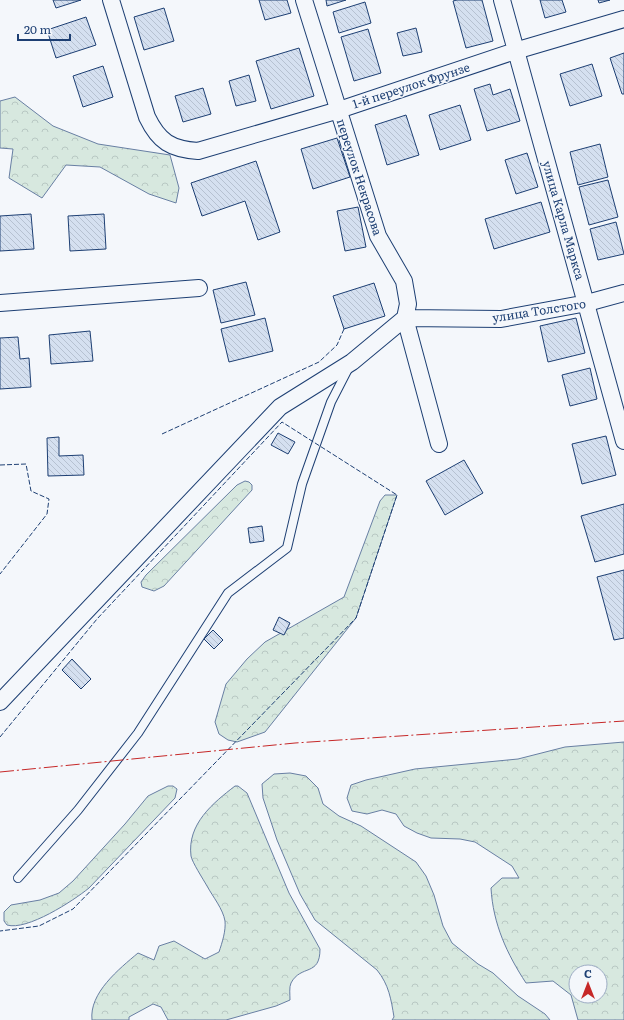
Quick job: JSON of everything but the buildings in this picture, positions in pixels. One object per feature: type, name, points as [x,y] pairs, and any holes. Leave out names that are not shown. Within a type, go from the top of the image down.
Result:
[{"type":"street","name":"1-й переулок Фрунзе","points":[[111,0],[147,117],[154,131],[167,143],[179,149],[198,152],[339,110],[515,51],[624,19]]},
{"type":"street","name":"переулок Некрасова","points":[[304,0],[378,236],[404,281],[408,304],[405,318],[439,444]]},
{"type":"street","name":"улица Карла Маркса","points":[[502,0],[624,441]]},
{"type":"street","points":[[0,303],[199,288]]},
{"type":"street","name":"улица Толстого","points":[[405,318],[501,319],[587,303],[624,292]]},
{"type":"street","points":[[0,702],[280,407],[352,362],[405,318]]},
{"type":"lane","points":[[18,878],[78,810],[138,733],[228,593],[287,548],[302,484],[331,402],[352,362]]},
{"type":"green space","points":[[15,97],[53,126],[98,144],[170,155],[179,188],[176,203],[149,194],[100,167],[66,165],[42,198],[9,178],[13,149],[0,148],[0,101]]},
{"type":"green space","points":[[245,481],[252,485],[252,490],[164,586],[154,591],[142,587],[141,582],[146,575],[237,485]]},
{"type":"green space","points":[[385,495],[397,495],[356,618],[265,732],[237,742],[228,740],[219,734],[215,722],[226,684],[247,659],[265,642],[344,597],[380,501]]},
{"type":"green space","points":[[624,742],[624,1020],[578,1020],[574,1004],[608,1004],[608,964],[568,964],[568,993],[553,981],[526,983],[507,950],[502,938],[492,901],[491,888],[502,878],[519,878],[512,866],[475,842],[460,839],[431,838],[417,833],[404,826],[396,814],[382,810],[367,814],[352,811],[347,798],[351,785],[366,780],[415,769],[518,759],[565,747]]},
{"type":"green space","points":[[290,773],[306,776],[318,788],[323,804],[339,816],[361,826],[416,862],[426,876],[434,895],[443,926],[452,943],[478,964],[493,973],[518,996],[545,1014],[550,1020],[392,1020],[394,1017],[390,998],[387,987],[381,976],[377,970],[315,920],[300,894],[277,840],[263,798],[262,784],[274,774]]},
{"type":"green space","points":[[168,786],[173,786],[177,789],[175,798],[89,888],[50,914],[26,924],[16,926],[7,925],[4,921],[4,912],[11,905],[40,900],[59,893],[73,881],[125,824],[148,796]]},
{"type":"green space","points":[[235,786],[238,786],[247,793],[289,893],[320,949],[317,963],[313,967],[295,977],[290,985],[290,1000],[276,1006],[226,1020],[168,1020],[161,1007],[153,1004],[129,1017],[129,1020],[92,1020],[92,1010],[100,991],[122,966],[138,953],[154,960],[159,946],[174,941],[205,959],[219,952],[224,937],[224,917],[193,862],[191,856],[191,845],[197,824],[203,815],[210,807]]},
{"type":"fence","points":[[162,434],[319,362],[337,345],[344,329]]},
{"type":"fence","points":[[0,737],[97,619],[282,422],[397,495],[356,618],[73,909],[39,926],[0,931]]},
{"type":"fence","points":[[0,465],[26,464],[31,491],[49,499],[47,514],[0,574]]},
{"type":"power","points":[[0,772],[295,743],[624,721]]}]
